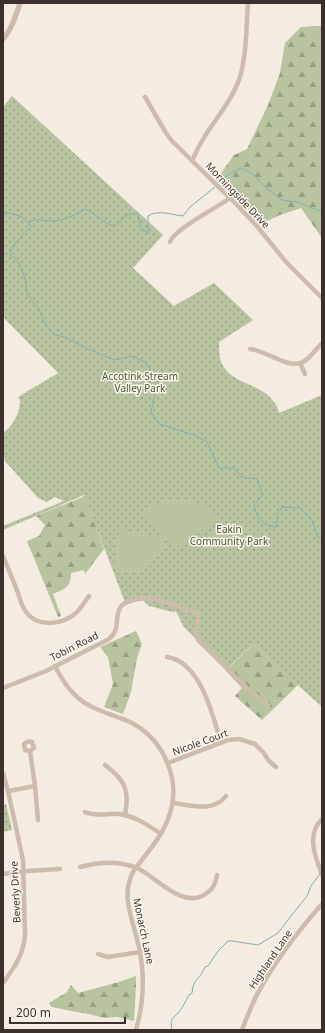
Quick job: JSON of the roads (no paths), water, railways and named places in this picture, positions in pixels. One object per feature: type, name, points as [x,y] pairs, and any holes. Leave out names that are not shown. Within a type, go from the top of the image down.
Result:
[{"type":"street","points":[[3,39],[13,23],[20,3]]},
{"type":"street","name":"Morningside Drive","points":[[248,3],[244,58],[237,86],[205,135],[192,161],[256,225],[287,263],[322,298]]},
{"type":"street","points":[[145,97],[166,133],[192,161]]},
{"type":"street","points":[[170,242],[172,237],[185,227],[230,198]]},
{"type":"street","points":[[250,349],[257,350],[290,363],[300,363],[322,343]]},
{"type":"street","points":[[300,363],[305,374]]},
{"type":"street","points":[[3,556],[24,609],[30,617],[36,621],[53,623],[71,616],[78,611],[89,596]]},
{"type":"street","name":"Tobin Road","points":[[3,688],[30,678],[109,639],[116,631],[118,614],[121,606],[130,600],[148,597],[198,613],[196,634],[199,640],[249,690],[268,705]]},
{"type":"street","points":[[167,657],[180,662],[200,683],[208,700],[221,743]]},
{"type":"street","name":"Monarch Lane","points":[[55,666],[66,686],[77,698],[90,707],[127,721],[142,730],[159,748],[168,763],[173,786],[172,803],[168,819],[161,834],[136,868],[130,879],[127,899],[140,952],[143,986],[140,1016],[136,1030]]},
{"type":"street","name":"Nicole Court","points":[[168,763],[233,739],[244,740],[260,748],[268,761],[276,767]]},
{"type":"street","points":[[30,751],[38,820]]},
{"type":"street","points":[[104,765],[119,777],[125,786],[128,798],[125,815]]},
{"type":"street","name":"Beverly Drive","points":[[3,773],[20,845],[24,871],[25,940],[22,954],[3,983]]},
{"type":"street","points":[[8,791],[35,786]]},
{"type":"street","points":[[172,803],[208,807],[217,804],[226,796]]},
{"type":"street","points":[[85,812],[97,815],[125,815],[139,820],[161,834]]},
{"type":"street","points":[[321,873],[312,840],[314,831],[322,819]]},
{"type":"street","points":[[80,867],[101,862],[123,864],[136,868],[178,895],[188,898],[198,897],[207,893],[214,886],[217,875]]},
{"type":"street","points":[[3,874],[60,869]]},
{"type":"street","name":"Highland Lane","points":[[242,1030],[258,992],[270,972],[289,945],[322,904]]},
{"type":"street","points":[[98,954],[108,957],[140,952]]},
{"type":"waterway","points":[[219,183],[229,174],[241,168],[253,174],[265,187],[282,200],[297,202],[322,212]]},
{"type":"waterway","points":[[28,222],[38,220],[61,220],[85,209],[112,226],[129,214],[138,213],[141,229],[148,233],[148,216],[156,213],[183,216],[190,207],[215,187]]},
{"type":"waterway","points":[[3,211],[22,217],[31,226],[15,243],[10,254],[19,263],[25,278],[27,294],[39,309],[44,322],[55,335],[65,337],[114,360],[133,356],[146,363],[154,377],[155,393],[151,412],[159,424],[194,435],[207,442],[219,468],[234,468],[241,477],[257,479],[263,495],[254,505],[258,518],[263,523],[276,527],[278,513],[283,507],[301,508],[312,521],[318,537],[322,539]]},
{"type":"waterway","points":[[172,1030],[172,1020],[181,1009],[189,995],[192,993],[195,982],[218,951],[228,941],[258,945],[278,933],[307,896],[311,886],[320,874]]},
{"type":"park label","name":"Accotink Stream Valley Park","points":[[140,382]]},
{"type":"park label","name":"Eakin Community Park","points":[[229,534]]}]
